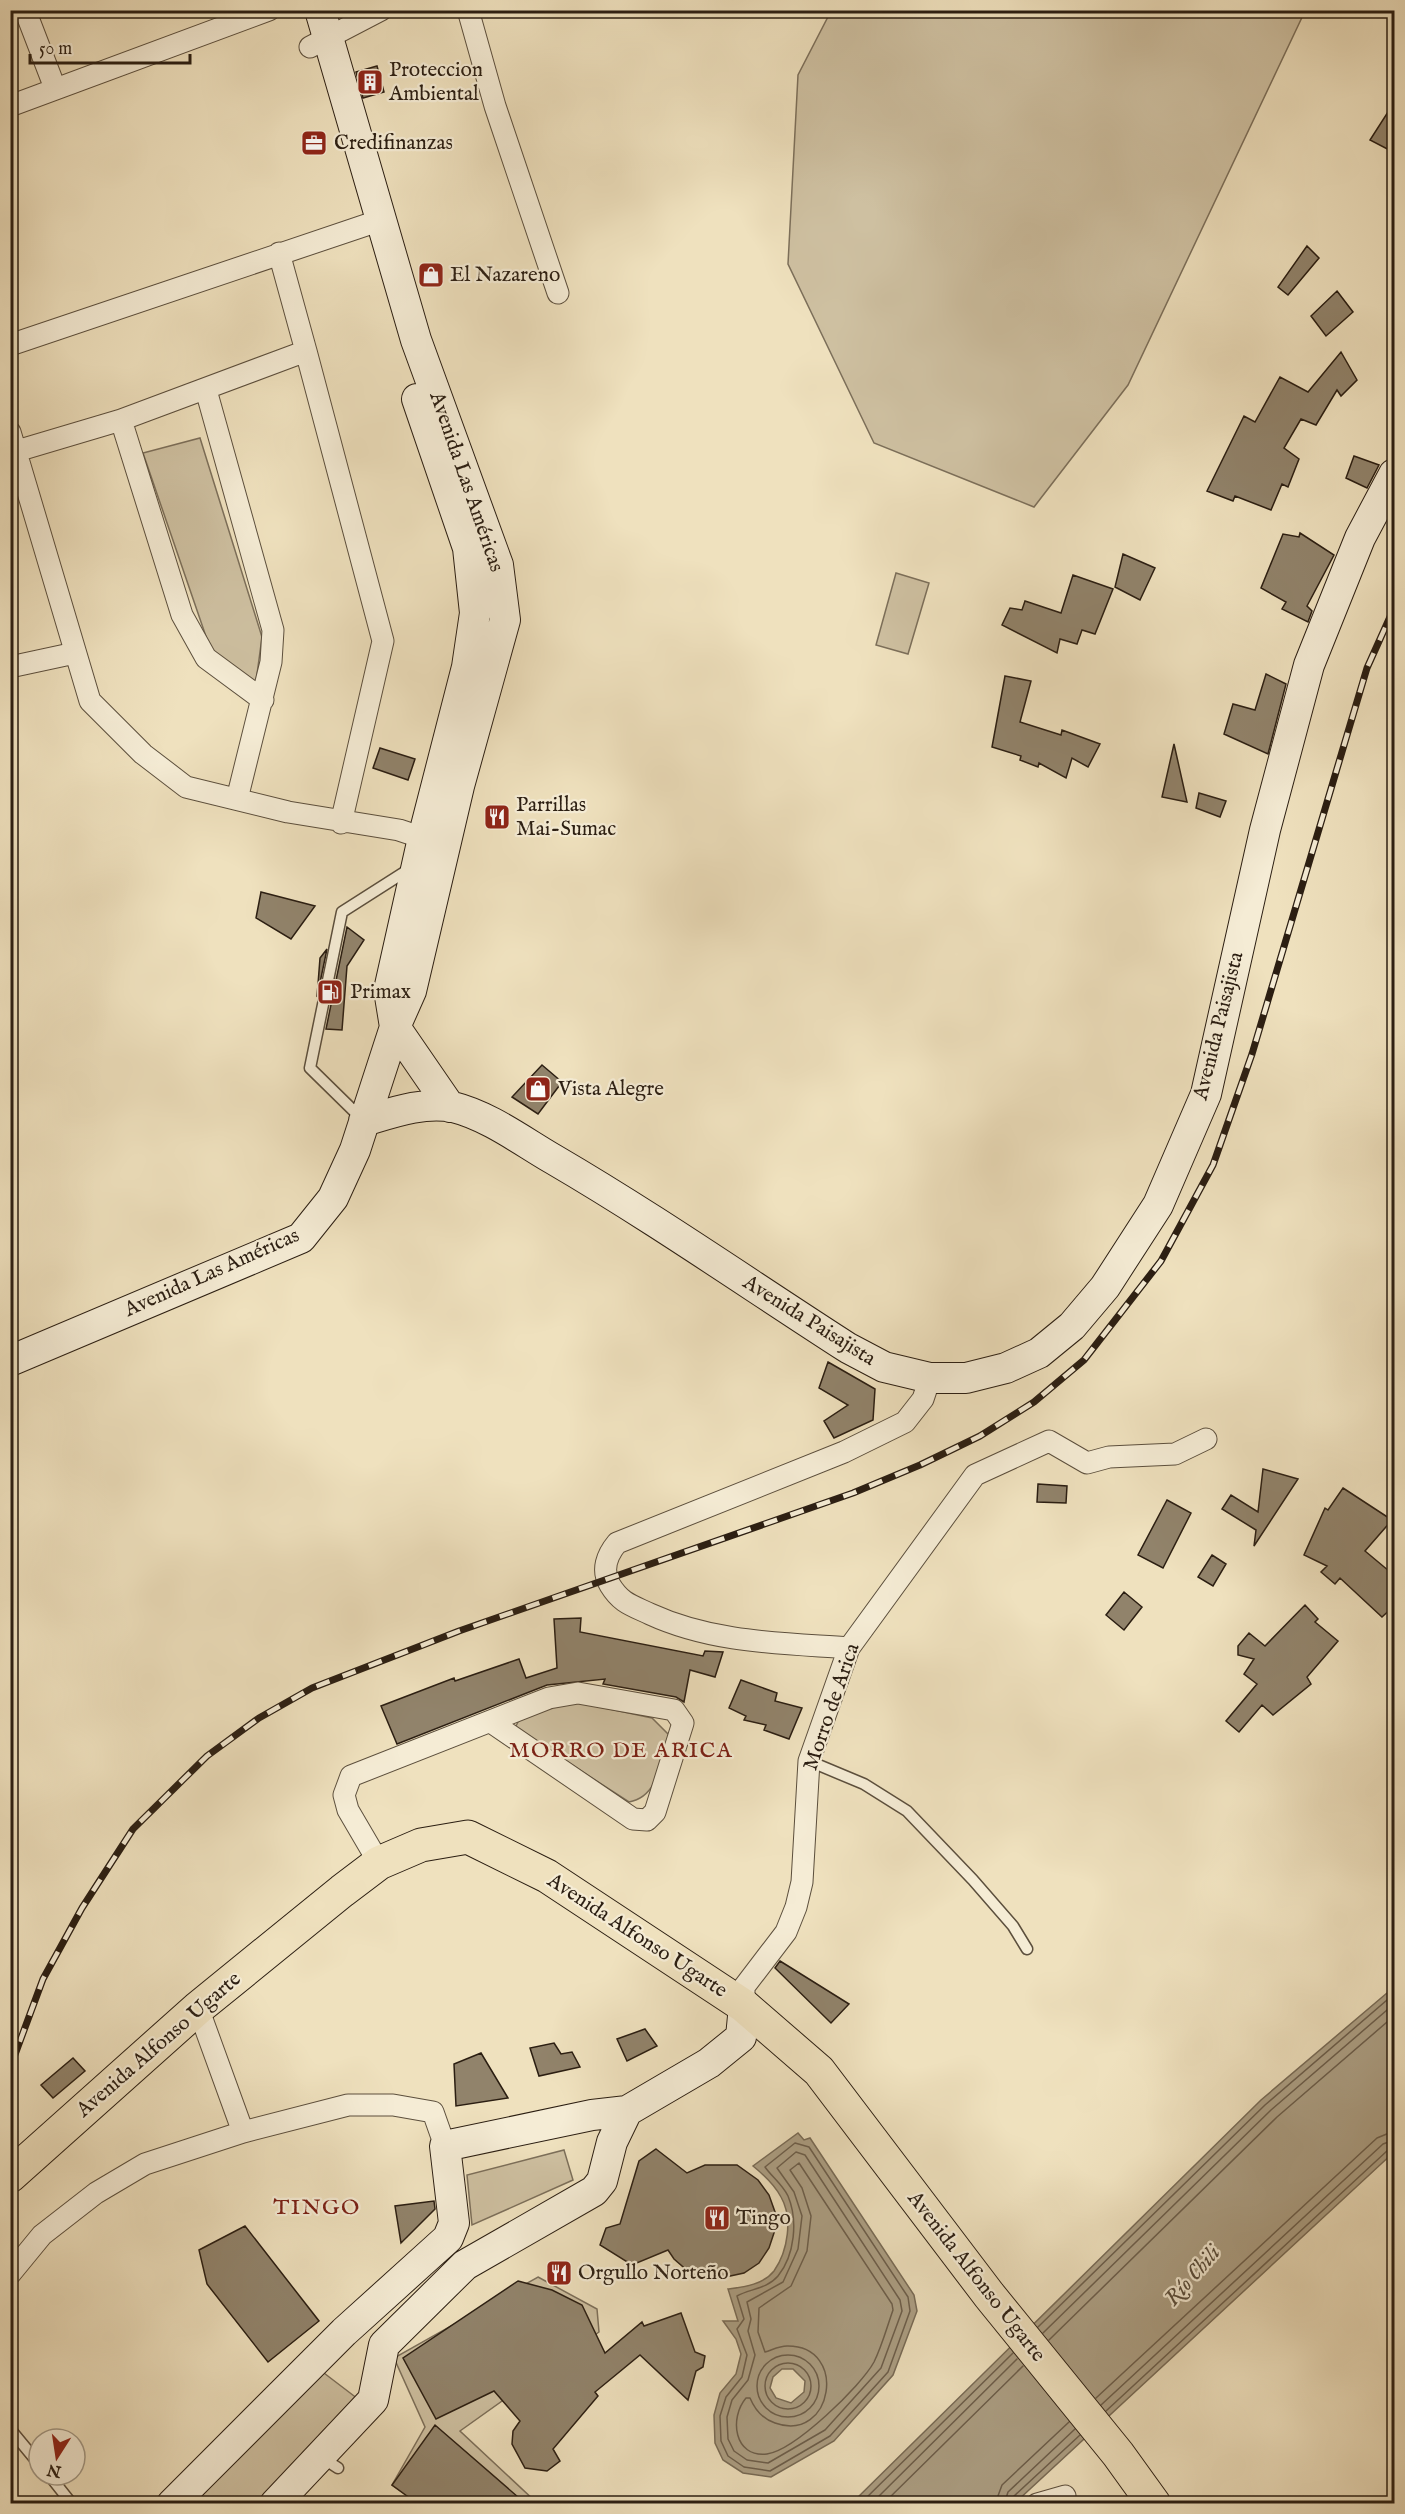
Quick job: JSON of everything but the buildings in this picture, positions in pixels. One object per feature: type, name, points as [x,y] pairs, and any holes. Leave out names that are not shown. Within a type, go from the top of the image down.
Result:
[{"type":"main road","name":"Avenida Las Américas","points":[[299,10],[320,32],[373,222],[398,344],[468,548],[475,613],[467,667],[389,990],[395,1027]]},
{"type":"main road","name":"Avenida Las Américas","points":[[10,1361],[301,1238],[333,1198],[355,1150],[395,1027],[411,991],[459,786],[504,620],[498,565],[373,222]]},
{"type":"main road","name":"Avenida Paisajista","points":[[364,1121],[408,1108],[450,1107],[487,1121],[594,1183],[848,1348],[884,1367],[930,1377],[966,1378],[1006,1368],[1039,1353],[1072,1326],[1106,1287],[1158,1205],[1206,1094],[1265,830],[1309,665],[1360,538],[1395,474]]},
{"type":"main road","points":[[395,1027],[450,1107]]},
{"type":"main road","name":"Avenida Alfonso Ugarte","points":[[10,2176],[198,2008],[379,1863],[421,1845],[468,1837],[547,1876],[744,2006],[819,2072],[989,2295],[1118,2454],[1154,2504]]},
{"type":"main road","points":[[172,2504],[344,2332],[448,2238],[454,2223],[445,2146],[592,2115],[627,2111],[709,2064],[741,2037],[744,2006]]},
{"type":"main road","points":[[275,2504],[329,2463],[373,2400],[384,2345],[465,2265],[594,2191],[602,2181],[612,2142],[627,2111]]},
{"type":"main road","points":[[448,2238],[465,2265]]},
{"type":"main road","points":[[344,2332],[381,2359]]},
{"type":"street","points":[[26,10],[55,88]]},
{"type":"street","points":[[10,106],[268,10]]},
{"type":"street","points":[[320,32],[381,10]]},
{"type":"street","points":[[468,10],[495,106],[558,293]]},
{"type":"street","points":[[10,345],[373,222]]},
{"type":"street","points":[[279,253],[383,641],[341,823]]},
{"type":"street","points":[[306,351],[121,420],[12,445],[90,701],[143,754],[186,787],[341,823],[399,830],[421,850]]},
{"type":"street","points":[[206,390],[273,630],[271,662],[263,700],[237,799]]},
{"type":"street","points":[[121,420],[182,615],[206,658],[263,700]]},
{"type":"street","points":[[10,667],[75,653]]},
{"type":"street","points":[[849,1648],[753,1642],[707,1635],[666,1622],[620,1600],[607,1580],[606,1561],[617,1543],[844,1452],[905,1422],[923,1399],[930,1377]]},
{"type":"street","name":"Morro de Arica","points":[[744,2006],[744,1988],[786,1932],[796,1906],[802,1881],[809,1761],[849,1648],[975,1475],[1049,1441],[1087,1463],[1109,1457],[1175,1454],[1206,1439]]},
{"type":"street","points":[[379,1863],[348,1810],[344,1795],[351,1776],[549,1698],[578,1693],[674,1710],[682,1723],[655,1812],[647,1820],[633,1819],[491,1722]]},
{"type":"street","points":[[198,2008],[243,2132]]},
{"type":"street","points":[[10,2274],[42,2235],[96,2193],[145,2164],[243,2132],[348,2105],[393,2105],[433,2112],[445,2146]]},
{"type":"street","points":[[1037,2504],[1065,2496]]},
{"type":"lane","points":[[364,1121],[310,1068],[342,912],[421,850]]},
{"type":"lane","points":[[809,1761],[864,1784],[907,1811],[1013,1926],[1027,1949]]},
{"type":"lane","points":[[10,2429],[27,2450]]},
{"type":"lane","points":[[59,2487],[72,2504]]},
{"type":"shaded area","points":[[831,11],[1305,11],[1128,385],[1034,507],[874,443],[788,264],[798,75]]},
{"type":"shaded area","points":[[200,438],[262,637],[255,689],[212,654],[143,453]]},
{"type":"shaded area","points":[[896,573],[929,583],[908,654],[876,645]]},
{"type":"shaded area","points":[[572,1701],[652,1718],[669,1735],[661,1766],[653,1785],[639,1799],[629,1802],[515,1728],[520,1718]]},
{"type":"shaded area","points":[[564,2150],[573,2180],[472,2225],[467,2175]]},
{"type":"shaded area","points":[[538,2277],[597,2309],[599,2332],[460,2431],[537,2503],[418,2503],[392,2485],[425,2427],[394,2358]]},
{"type":"shaded area","points":[[320,2370],[358,2399],[256,2503],[189,2504]]},
{"type":"water","name":"Río Chili","points":[[1394,1987],[1394,2152],[1015,2503],[851,2504],[1261,2100]]},
{"type":"water","points":[[798,2133],[804,2140],[810,2138],[914,2295],[917,2311],[893,2375],[834,2441],[771,2477],[743,2473],[723,2460],[715,2443],[714,2415],[720,2393],[736,2374],[741,2354],[736,2339],[723,2321],[738,2321],[728,2289],[752,2284],[769,2276],[779,2263],[786,2244],[788,2224],[785,2205],[775,2188],[753,2166]],"holes":[[[782,2369],[793,2369],[805,2381],[804,2392],[791,2403],[776,2398],[770,2388],[773,2377]]]},
{"type":"railway","points":[[10,2068],[43,1979],[82,1908],[133,1829],[207,1756],[259,1718],[312,1688],[459,1631],[853,1493],[920,1465],[980,1436],[1034,1402],[1084,1360],[1161,1261],[1213,1165],[1252,1054],[1367,668],[1394,608]]},
{"type":"place","name":"Proteccion Ambiental","points":[[370,82]]},
{"type":"place","name":"Credifinanzas","points":[[314,143]]},
{"type":"place","name":"El Nazareno","points":[[431,275]]},
{"type":"place","name":"Parrillas Mai-Sumac","points":[[497,817]]},
{"type":"place","name":"Primax","points":[[330,992]]},
{"type":"place","name":"Vista Alegre","points":[[538,1089]]},
{"type":"place","name":"Tingo","points":[[717,2218]]},
{"type":"place","name":"Orgullo Norteño","points":[[559,2273]]},
{"type":"district","name":"MORRO DE ARICA","points":[[621,1751]]},
{"type":"district","name":"TINGO","points":[[317,2208]]}]
